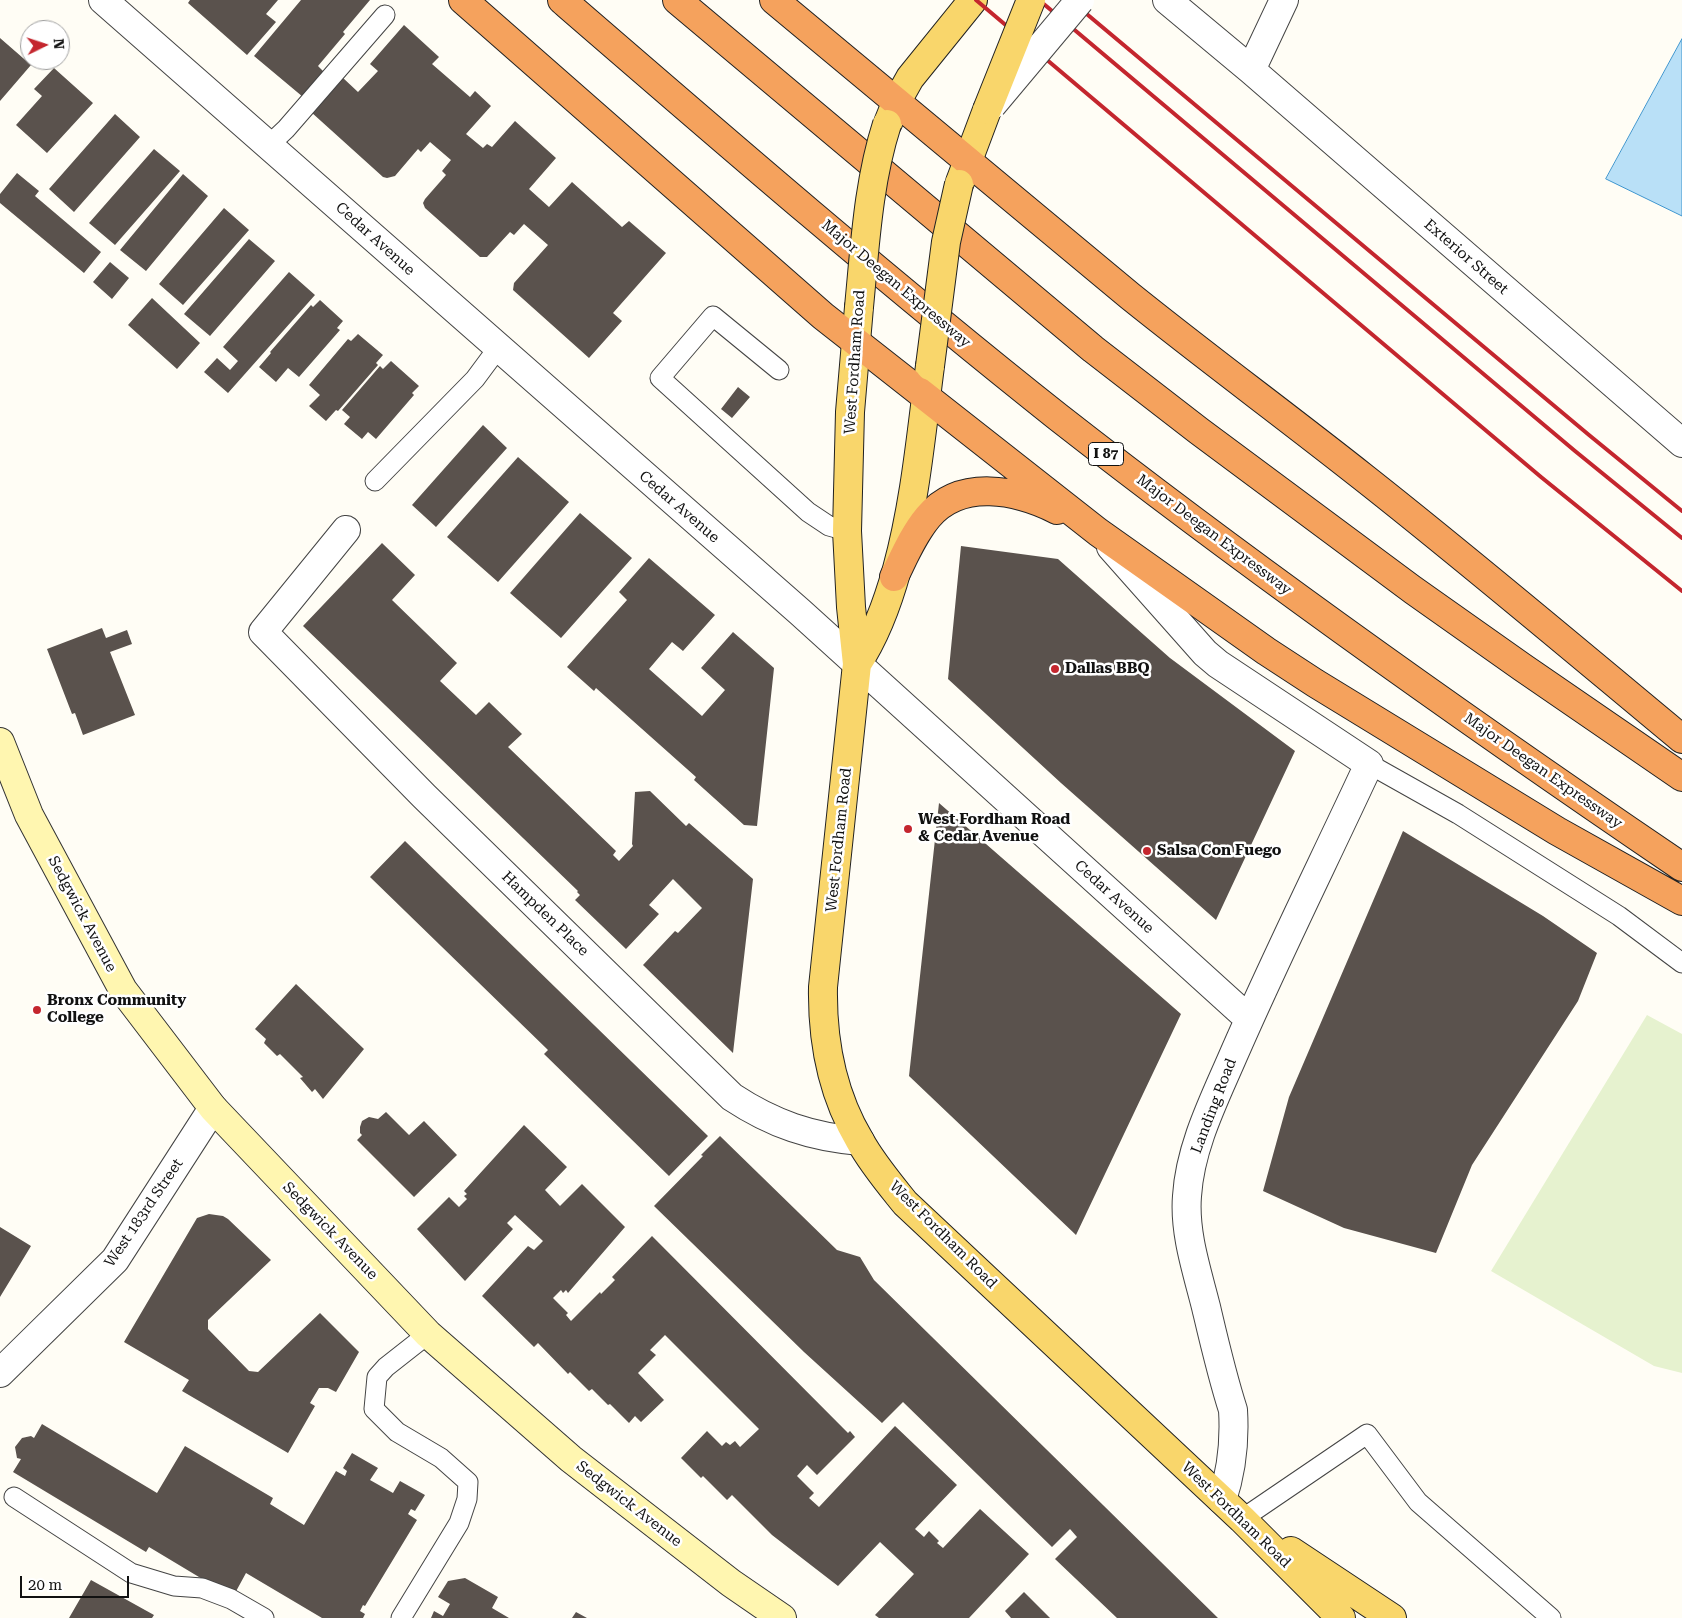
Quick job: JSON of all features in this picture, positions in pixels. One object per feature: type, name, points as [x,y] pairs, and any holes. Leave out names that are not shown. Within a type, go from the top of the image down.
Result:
[{"type":"highway","points":[[463,0],[796,293],[855,342],[1098,532],[1266,651],[1316,683],[1557,831],[1682,902]]},
{"type":"highway","name":"Major Deegan Expressway","points":[[562,0],[884,274],[1059,417],[1270,577],[1379,656],[1682,867]]},
{"type":"highway","points":[[678,0],[1093,349],[1199,431],[1413,590],[1682,777]]},
{"type":"highway","points":[[774,0],[967,162],[1182,338],[1461,555],[1682,739]]},
{"type":"highway","points":[[894,577],[915,537],[929,516],[940,506],[964,494],[992,491],[1028,499],[1052,508],[1098,532]]},
{"type":"main road","name":"West Fordham Road","points":[[973,0],[914,71],[897,104],[875,171],[869,206],[850,412],[847,531],[851,607],[857,664],[825,960],[823,1013],[825,1041],[830,1065],[848,1118],[860,1141],[875,1165],[905,1203],[1242,1519],[1341,1618]]},
{"type":"main road","name":"West Fordham Road","points":[[857,664],[868,647],[876,629],[902,547],[914,490],[946,242],[967,162],[1031,0]]},
{"type":"main road","name":"Sedgwick Avenue","points":[[0,742],[29,815],[123,990],[213,1108],[428,1334],[571,1459],[731,1583],[782,1618]]},
{"type":"main road","points":[[1242,1519],[1392,1618]]},
{"type":"street","name":"Cedar Avenue","points":[[103,0],[857,664],[1249,1019]]},
{"type":"street","points":[[987,110],[1080,0]]},
{"type":"street","name":"Exterior Street","points":[[1167,0],[1251,70],[1682,443]]},
{"type":"street","points":[[1251,70],[1284,0]]},
{"type":"street","name":"Hampden Place","points":[[346,530],[262,632],[424,796],[732,1097],[773,1121],[805,1133],[860,1141]]},
{"type":"street","points":[[1098,532],[1205,653],[1218,664],[1369,764]]},
{"type":"street","name":"Landing Road","points":[[1222,1500],[1230,1476],[1234,1432],[1233,1410],[1194,1259],[1188,1226],[1187,1196],[1192,1166],[1199,1139],[1249,1019],[1369,764]]},
{"type":"street","name":"West 183rd Street","points":[[0,1373],[115,1260],[213,1108]]},
{"type":"lane","points":[[269,145],[286,129],[385,15]]},
{"type":"lane","points":[[780,370],[713,316],[660,378],[808,512],[829,526],[847,531]]},
{"type":"lane","points":[[375,481],[475,379],[498,348]]},
{"type":"lane","points":[[1369,764],[1458,814],[1619,916],[1682,962]]},
{"type":"lane","points":[[401,1618],[459,1523],[467,1499],[468,1482],[441,1458],[397,1432],[374,1409],[377,1376],[428,1334]]},
{"type":"lane","points":[[1242,1519],[1367,1434],[1418,1502],[1551,1618]]},
{"type":"lane","points":[[14,1496],[131,1573],[174,1586],[202,1588],[230,1598],[264,1618]]},
{"type":"green space","points":[[1647,1015],[1682,1034],[1682,1373],[1654,1366],[1491,1271]]},
{"type":"water","points":[[1682,39],[1682,216],[1606,179]]},
{"type":"building","points":[[190,0],[278,0],[266,14],[276,22],[247,55],[188,3]]},
{"type":"building","points":[[301,0],[370,0],[318,66],[324,72],[303,97],[254,56]]},
{"type":"building","points":[[404,25],[439,57],[432,64],[470,97],[475,91],[491,106],[466,134],[483,148],[487,144],[492,147],[515,121],[556,158],[529,189],[549,207],[572,182],[622,227],[629,221],[666,253],[613,313],[622,321],[589,358],[513,290],[514,283],[548,245],[524,224],[514,235],[510,232],[487,257],[480,257],[425,208],[423,203],[446,175],[442,171],[451,160],[430,142],[421,152],[418,149],[395,176],[383,177],[311,112],[342,77],[358,92],[378,71],[370,64]]},
{"type":"building","points":[[0,38],[20,55],[20,70],[27,70],[0,101]]},
{"type":"building","points":[[52,70],[56,70],[93,103],[47,153],[16,125],[42,96],[34,89]]},
{"type":"building","points":[[115,114],[140,137],[74,212],[49,189]]},
{"type":"building","points":[[154,149],[180,171],[115,245],[89,223]]},
{"type":"building","points":[[17,173],[39,191],[35,196],[101,252],[84,273],[0,203],[0,194]]},
{"type":"building","points":[[183,174],[208,196],[146,271],[120,250]]},
{"type":"building","points":[[224,208],[249,230],[183,305],[159,284]]},
{"type":"building","points":[[249,239],[275,261],[210,336],[184,314]]},
{"type":"building","points":[[110,262],[129,278],[112,299],[93,282]]},
{"type":"building","points":[[289,272],[315,295],[228,393],[204,372],[217,358],[230,370],[238,361],[223,347]]},
{"type":"building","points":[[152,298],[200,343],[177,369],[128,325]]},
{"type":"building","points":[[320,300],[343,321],[337,328],[340,330],[299,377],[288,368],[276,382],[259,367],[311,305],[313,307]]},
{"type":"building","points":[[358,334],[383,355],[376,363],[378,365],[338,411],[336,410],[326,421],[309,406],[320,395],[309,385],[348,339],[351,341]]},
{"type":"building","points":[[391,361],[419,386],[412,393],[414,395],[376,439],[368,432],[362,439],[344,424],[350,417],[342,410],[380,366],[383,369]]},
{"type":"building","points":[[738,387],[750,397],[732,418],[721,409]]},
{"type":"building","points":[[483,425],[507,448],[436,527],[412,505]]},
{"type":"building","points":[[518,457],[569,502],[498,582],[447,537]]},
{"type":"building","points":[[580,513],[632,558],[561,638],[510,593]]},
{"type":"building","points":[[382,543],[415,575],[392,600],[457,663],[440,681],[476,715],[489,702],[522,734],[508,747],[616,851],[613,855],[619,861],[633,846],[635,792],[650,791],[686,826],[689,823],[753,879],[733,1053],[643,965],[675,931],[678,933],[702,908],[673,879],[649,905],[659,914],[626,949],[575,900],[580,895],[578,891],[303,626]]},
{"type":"building","points":[[961,546],[1058,559],[1170,658],[1295,751],[1216,920],[1061,783],[948,679]]},
{"type":"building","points":[[649,558],[715,615],[683,651],[672,642],[649,669],[702,716],[725,690],[701,668],[733,632],[774,668],[757,826],[744,825],[694,780],[696,777],[596,688],[594,691],[567,667],[627,600],[619,592]]},
{"type":"building","points":[[102,628],[106,638],[127,630],[132,644],[110,652],[135,715],[83,735],[75,713],[72,714],[47,649]]},
{"type":"building","points":[[939,803],[1181,1014],[1076,1235],[909,1076]]},
{"type":"building","points":[[1403,831],[1543,916],[1597,953],[1578,1001],[1472,1165],[1436,1253],[1344,1228],[1263,1191],[1289,1097]]},
{"type":"building","points":[[405,841],[708,1136],[669,1176],[544,1054],[548,1050],[370,877]]},
{"type":"building","points":[[296,984],[364,1049],[323,1099],[315,1089],[312,1092],[300,1078],[303,1077],[280,1054],[277,1056],[264,1043],[266,1039],[255,1029]]},
{"type":"building","points":[[386,1112],[409,1135],[424,1121],[457,1155],[414,1197],[357,1140],[362,1135],[360,1127],[362,1121],[369,1117],[378,1119]]},
{"type":"building","points":[[524,1125],[567,1167],[545,1190],[560,1206],[582,1184],[625,1227],[568,1293],[566,1290],[563,1293],[561,1290],[553,1298],[568,1313],[566,1315],[571,1321],[615,1280],[612,1277],[652,1236],[848,1433],[850,1431],[855,1437],[817,1475],[807,1465],[797,1476],[814,1493],[809,1498],[819,1507],[895,1426],[957,1485],[915,1529],[924,1537],[929,1531],[943,1548],[980,1509],[1029,1554],[969,1618],[879,1618],[875,1615],[914,1574],[880,1542],[838,1586],[772,1535],[732,1495],[727,1500],[703,1476],[701,1478],[681,1458],[707,1431],[722,1446],[726,1442],[730,1445],[735,1441],[740,1447],[759,1429],[665,1335],[650,1350],[656,1355],[638,1373],[664,1400],[641,1422],[635,1416],[629,1423],[592,1389],[589,1391],[570,1372],[568,1374],[538,1343],[534,1347],[482,1296],[528,1246],[534,1250],[543,1241],[515,1215],[507,1223],[513,1229],[465,1281],[417,1229],[449,1197],[459,1207],[467,1199],[464,1196],[467,1194],[464,1191]]},
{"type":"building","points":[[720,1136],[837,1250],[860,1257],[874,1280],[1218,1618],[1117,1618],[1055,1559],[1077,1537],[1070,1529],[1052,1547],[903,1402],[882,1423],[804,1352],[654,1206]]},
{"type":"building","points":[[209,1214],[223,1216],[228,1219],[271,1260],[208,1320],[208,1329],[249,1371],[258,1372],[320,1313],[359,1352],[336,1392],[328,1388],[319,1388],[310,1403],[315,1406],[288,1453],[182,1391],[189,1380],[124,1342],[197,1218]]},
{"type":"building","points":[[0,1227],[31,1246],[0,1297]]},
{"type":"building","points":[[42,1424],[157,1493],[185,1446],[273,1498],[270,1504],[304,1525],[336,1471],[345,1476],[347,1471],[343,1468],[352,1453],[378,1468],[370,1480],[393,1493],[400,1481],[425,1495],[415,1511],[411,1509],[408,1514],[417,1520],[365,1606],[363,1605],[360,1611],[365,1614],[363,1618],[322,1618],[246,1573],[234,1595],[219,1589],[149,1547],[146,1552],[13,1472],[21,1459],[17,1458],[15,1447],[22,1438],[31,1436],[34,1438]]},
{"type":"building","points":[[465,1578],[498,1597],[492,1608],[509,1618],[431,1618],[434,1611],[443,1616],[450,1604],[438,1597],[448,1581]]},
{"type":"building","points":[[91,1580],[154,1615],[152,1618],[69,1618]]},
{"type":"building","points":[[1024,1592],[1050,1618],[1011,1618],[1005,1611]]},
{"type":"building","points":[[576,1612],[587,1618],[572,1618]]},
{"type":"railway","points":[[976,0],[1541,477],[1682,591]]},
{"type":"railway","points":[[1039,0],[1575,451],[1682,538]]},
{"type":"railway","points":[[1070,0],[1682,511]]},
{"type":"place","name":"Dallas BBQ","points":[[1055,669]]},
{"type":"place","name":"West Fordham Road & Cedar Avenue","points":[[908,829]]},
{"type":"place","name":"Salsa Con Fuego","points":[[1147,851]]},
{"type":"place","name":"Bronx Community College","points":[[37,1010]]}]
